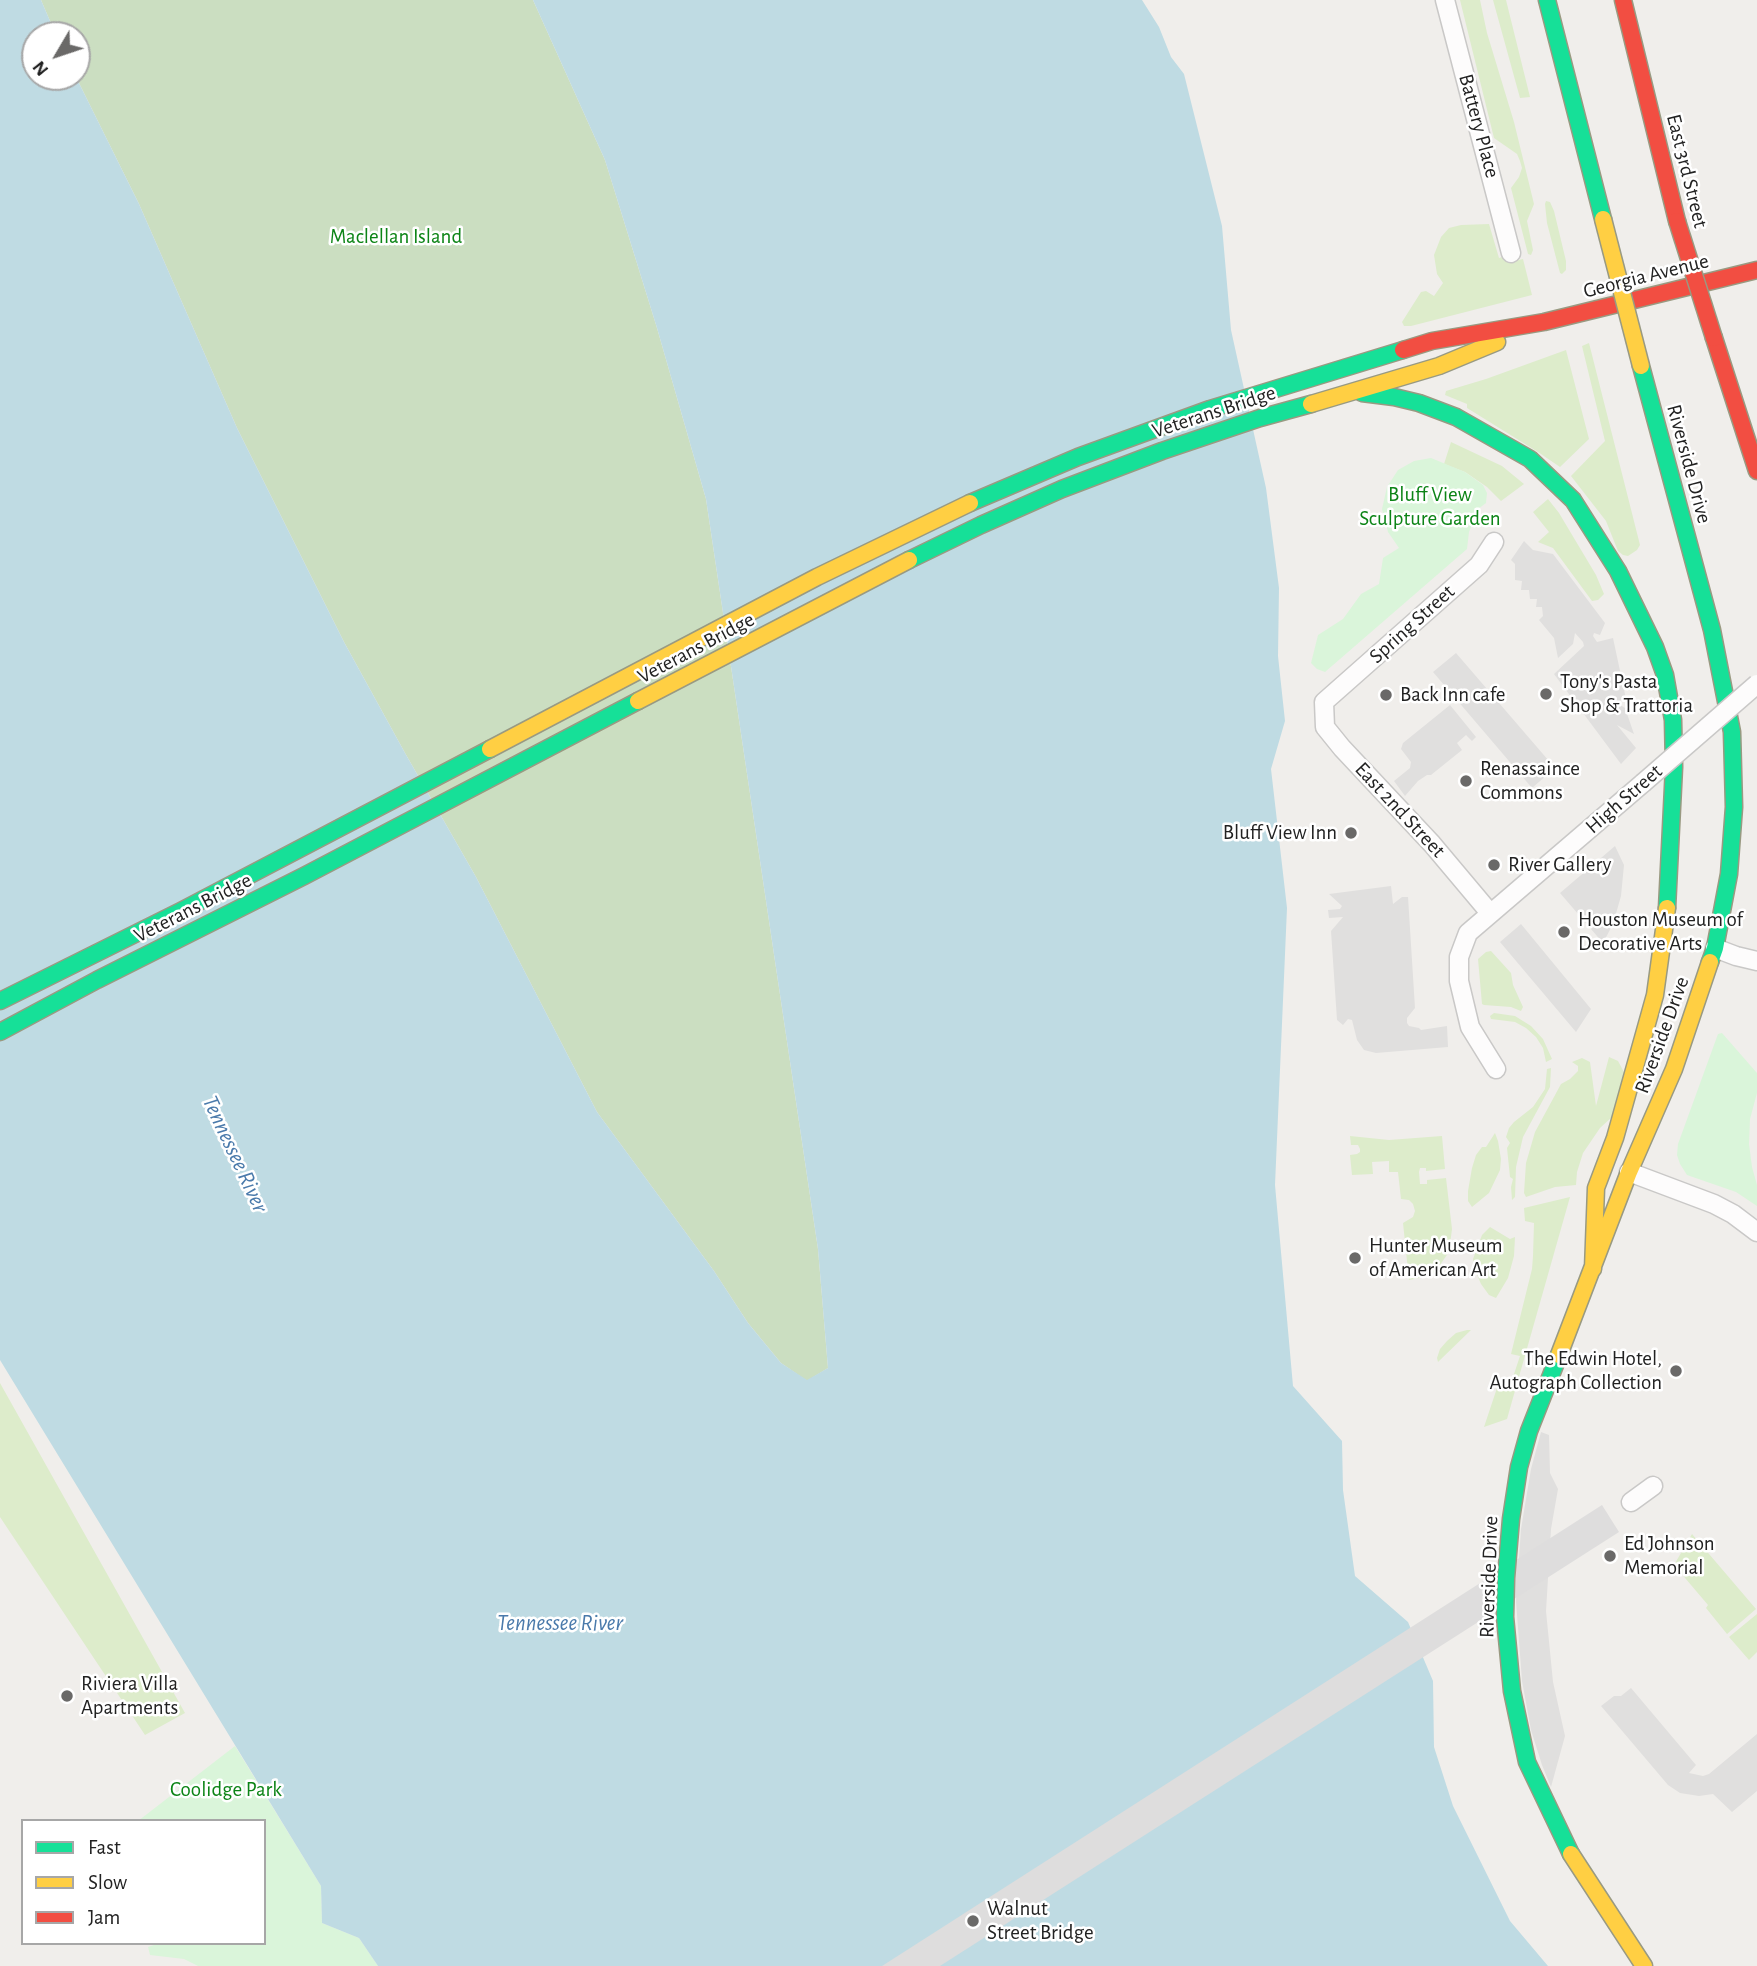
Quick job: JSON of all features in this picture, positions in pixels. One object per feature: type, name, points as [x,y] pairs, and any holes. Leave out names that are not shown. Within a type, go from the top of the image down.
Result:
[{"type":"main road","name":"Riverside Drive","points":[[1547,0],[1712,630],[1732,732],[1734,807],[1729,874],[1715,948],[1674,1069],[1629,1172],[1542,1395],[1519,1467],[1507,1550],[1505,1617],[1511,1679],[1527,1762],[1573,1858],[1644,1966]]},
{"type":"main road","name":"East 3rd Street","points":[[1623,0],[1677,221],[1757,471]]},
{"type":"main road","name":"Georgia Avenue","points":[[1432,341],[1544,322],[1757,270]]},
{"type":"main road","name":"Georgia Avenue","points":[[1439,366],[1544,322]]},
{"type":"main road","name":"Veterans Bridge","points":[[0,1001],[181,911],[817,577],[950,512],[1078,457],[1210,409],[1432,341]]},
{"type":"main road","name":"Veterans Bridge","points":[[0,1032],[981,525],[1062,489],[1162,451],[1259,418],[1439,366]]},
{"type":"main road","points":[[1353,392],[1394,397],[1444,412],[1491,435],[1530,459],[1573,500],[1618,570],[1655,647],[1665,675],[1673,720],[1673,814],[1665,932],[1655,995],[1639,1055],[1615,1138],[1596,1188],[1593,1269]]},
{"type":"street","name":"Battery Place","points":[[1446,0],[1511,253]]},
{"type":"street","name":"Spring Street","points":[[1324,702],[1479,565],[1494,542]]},
{"type":"street","name":"High Street","points":[[1496,1069],[1470,1027],[1459,981],[1460,957],[1468,933],[1757,684]]},
{"type":"street","name":"East 2nd Street","points":[[1324,702],[1325,727],[1432,844],[1490,913]]},
{"type":"street","points":[[1715,948],[1757,961]]},
{"type":"street","points":[[1629,1172],[1714,1204],[1757,1232]]},
{"type":"street","points":[[1630,1502],[1653,1486]]},
{"type":"green space","name":"Maclellan Island","points":[[41,0],[533,0],[605,160],[706,499],[818,1249],[828,1368],[807,1381],[781,1363],[748,1323],[714,1271],[597,1112],[476,877],[344,642],[237,428],[139,204],[83,91],[91,91],[91,21],[50,21]]},
{"type":"green space","points":[[1460,0],[1480,0],[1487,33],[1514,122],[1534,204],[1527,221],[1533,250],[1531,255],[1528,254],[1511,188],[1522,168],[1517,154],[1494,138]]},
{"type":"green space","points":[[1493,0],[1506,0],[1530,97],[1520,98]]},
{"type":"green space","points":[[1546,201],[1550,202],[1554,211],[1566,261],[1566,270],[1562,274],[1547,223]]},
{"type":"green space","points":[[1489,224],[1499,258],[1508,255],[1510,262],[1523,259],[1532,295],[1404,326],[1402,322],[1421,292],[1426,291],[1434,296],[1443,283],[1437,274],[1434,255],[1441,237],[1449,228]]},
{"type":"green space","points":[[1589,343],[1640,545],[1628,556],[1618,551],[1606,521],[1571,476],[1605,441],[1582,346]]},
{"type":"green space","points":[[1566,350],[1589,439],[1560,467],[1467,408],[1467,404],[1445,395],[1446,391]]},
{"type":"green space","points":[[1451,442],[1502,466],[1524,484],[1501,501],[1487,487],[1465,472],[1444,464]]},
{"type":"green space","name":"Bluff View Sculpture Garden","points":[[1431,458],[1465,472],[1483,485],[1487,493],[1486,503],[1478,509],[1469,532],[1467,549],[1325,672],[1317,669],[1311,663],[1318,635],[1343,619],[1361,594],[1379,584],[1383,558],[1399,548],[1388,532],[1382,509],[1387,487],[1398,470],[1414,461]]},
{"type":"green space","points":[[1548,499],[1596,575],[1604,594],[1598,600],[1592,601],[1553,548],[1538,542],[1549,532],[1533,512]]},
{"type":"green space","points":[[1491,951],[1511,973],[1513,985],[1523,1007],[1521,1011],[1511,1007],[1482,1004],[1478,959]]},
{"type":"green space","points":[[1494,1013],[1515,1016],[1531,1026],[1543,1039],[1552,1059],[1546,1062],[1543,1048],[1526,1028],[1515,1022],[1491,1019],[1490,1016]]},
{"type":"green space","points":[[1722,1033],[1757,1073],[1757,1093],[1750,1119],[1749,1144],[1757,1185],[1757,1206],[1736,1192],[1687,1175],[1677,1155],[1678,1144],[1718,1034]]},
{"type":"green space","points":[[1609,1057],[1618,1061],[1625,1074],[1612,1117],[1600,1128],[1583,1153],[1576,1185],[1555,1187],[1526,1197],[1526,1163],[1535,1132],[1561,1084],[1578,1071],[1578,1066],[1572,1062],[1582,1058],[1590,1062],[1596,1106]]},
{"type":"green space","points":[[1551,1068],[1550,1087],[1523,1137],[1516,1167],[1515,1197],[1512,1200],[1513,1179],[1510,1177],[1507,1148],[1510,1143],[1506,1137],[1509,1128],[1533,1107],[1545,1089],[1547,1069]]},
{"type":"green space","points":[[1495,1133],[1501,1159],[1500,1170],[1489,1193],[1472,1207],[1468,1201],[1468,1191],[1476,1155],[1482,1147],[1486,1147]]},
{"type":"green space","points":[[1350,1136],[1389,1140],[1442,1136],[1445,1169],[1426,1171],[1426,1168],[1420,1168],[1419,1172],[1420,1184],[1427,1184],[1427,1180],[1446,1178],[1452,1229],[1449,1252],[1435,1272],[1409,1280],[1403,1223],[1413,1217],[1413,1204],[1409,1200],[1401,1199],[1398,1172],[1389,1172],[1389,1161],[1372,1162],[1373,1174],[1352,1175],[1350,1155],[1357,1154],[1360,1149],[1358,1145],[1351,1145]]},
{"type":"green space","points":[[1570,1197],[1507,1419],[1484,1427],[1500,1379],[1505,1387],[1511,1383],[1520,1356],[1511,1354],[1532,1269],[1534,1223],[1525,1221],[1524,1208]]},
{"type":"green space","points":[[1490,1227],[1510,1239],[1515,1237],[1514,1256],[1508,1278],[1496,1298],[1489,1295],[1481,1284],[1473,1259],[1482,1235]]},
{"type":"green space","points":[[1471,1330],[1438,1362],[1440,1349],[1447,1341],[1456,1333]]},
{"type":"green space","points":[[0,1383],[185,1713],[145,1735],[0,1517]]},
{"type":"green space","points":[[1692,1534],[1756,1609],[1727,1634],[1706,1608],[1708,1605],[1674,1565]]},
{"type":"green space","points":[[1757,1614],[1757,1652],[1749,1660],[1729,1637]]},
{"type":"green space","name":"Coolidge Park","points":[[235,1746],[321,1886],[322,1923],[359,1938],[378,1966],[198,1966],[184,1959],[150,1955],[148,1947],[154,1945],[266,1945],[266,1819],[141,1819]]},
{"type":"shaded area","points":[[1524,541],[1533,550],[1553,554],[1605,623],[1600,635],[1594,633],[1597,642],[1613,638],[1626,699],[1615,702],[1625,708],[1634,734],[1617,725],[1636,748],[1621,764],[1554,674],[1584,646],[1575,633],[1573,644],[1558,658],[1554,638],[1539,620],[1543,616],[1542,607],[1536,607],[1537,599],[1530,599],[1529,590],[1521,590],[1522,581],[1515,580],[1515,564],[1511,560]]},
{"type":"shaded area","points":[[1456,653],[1555,768],[1532,788],[1433,672]]},
{"type":"shaded area","points":[[1450,705],[1476,737],[1472,741],[1466,735],[1457,743],[1462,750],[1431,775],[1418,781],[1405,796],[1394,781],[1410,768],[1411,762],[1401,749],[1403,743]]},
{"type":"shaded area","points":[[1615,846],[1624,865],[1621,896],[1613,924],[1603,943],[1560,893]]},
{"type":"shaded area","points":[[1391,886],[1393,904],[1402,897],[1408,897],[1415,1008],[1407,1018],[1407,1023],[1421,1030],[1447,1026],[1448,1047],[1376,1053],[1364,1050],[1357,1040],[1352,1020],[1348,1019],[1343,1025],[1337,1020],[1331,931],[1343,917],[1329,918],[1328,910],[1340,909],[1342,906],[1329,894]]},
{"type":"shaded area","points":[[1521,924],[1591,1009],[1576,1032],[1500,942]]},
{"type":"shaded area","points":[[1541,1432],[1549,1435],[1550,1473],[1558,1489],[1551,1529],[1546,1611],[1553,1682],[1565,1736],[1551,1787],[1531,1730],[1522,1681],[1516,1601],[1521,1529],[1531,1469]]},
{"type":"shaded area","points":[[1631,1688],[1696,1765],[1689,1773],[1703,1776],[1709,1774],[1757,1734],[1757,1791],[1732,1812],[1713,1794],[1699,1796],[1680,1793],[1668,1785],[1601,1706]]},
{"type":"water","name":"Tennessee River","points":[[0,0],[41,0],[50,21],[21,21],[21,91],[83,91],[139,204],[237,428],[344,642],[476,877],[597,1112],[714,1271],[748,1323],[781,1363],[807,1380],[828,1368],[818,1249],[706,499],[605,160],[533,0],[1142,0],[1159,27],[1171,57],[1184,74],[1222,226],[1231,330],[1266,488],[1279,588],[1278,656],[1285,721],[1271,769],[1287,908],[1275,1185],[1293,1386],[1342,1441],[1343,1490],[1355,1576],[1408,1622],[1433,1681],[1434,1747],[1453,1806],[1510,1921],[1548,1966],[378,1966],[359,1938],[322,1923],[321,1886],[0,1360]]},
{"type":"pier","name":"Walnut Street Bridge","points":[[1602,1505],[1619,1532],[940,1966],[882,1966]]},
{"type":"traffic: fast","points":[[1547,0],[1603,219]]},
{"type":"traffic: fast","points":[[970,503],[1078,457],[1210,409],[1403,350]]},
{"type":"traffic: fast","points":[[1641,366],[1712,630],[1732,732],[1734,807],[1729,874],[1710,962]]},
{"type":"traffic: fast","points":[[1362,393],[1419,403],[1456,417],[1530,459],[1573,500],[1618,571],[1655,647],[1665,675],[1673,720],[1674,767],[1667,908]]},
{"type":"traffic: fast","points":[[909,560],[1062,489],[1162,451],[1311,404]]},
{"type":"traffic: fast","points":[[0,1032],[638,701]]},
{"type":"traffic: fast","points":[[0,1001],[181,911],[490,749]]},
{"type":"traffic: fast","points":[[1559,1355],[1529,1431],[1519,1467],[1511,1519],[1505,1617],[1512,1691],[1527,1762],[1571,1854]]},
{"type":"traffic: slow","points":[[1603,219],[1641,366]]},
{"type":"traffic: slow","points":[[1311,404],[1439,366],[1497,342]]},
{"type":"traffic: slow","points":[[490,749],[817,577],[970,503]]},
{"type":"traffic: slow","points":[[638,701],[909,560]]},
{"type":"traffic: slow","points":[[1593,1269],[1596,1188],[1615,1138],[1655,995],[1667,908]]},
{"type":"traffic: slow","points":[[1559,1355],[1629,1172],[1674,1069],[1710,962]]},
{"type":"traffic: slow","points":[[1571,1854],[1644,1966]]},
{"type":"traffic: jam","points":[[1623,0],[1677,221]]},
{"type":"traffic: jam","points":[[1677,221],[1714,338]]},
{"type":"traffic: jam","points":[[1403,350],[1432,341],[1544,322],[1757,270]]},
{"type":"traffic: jam","points":[[1714,338],[1757,471]]},
{"type":"place","name":"Tony's Pasta Shop & Trattoria","points":[[1546,694]]},
{"type":"place","name":"Back Inn cafe","points":[[1386,695]]},
{"type":"place","name":"Renassaince Commons","points":[[1466,781]]},
{"type":"place","name":"Bluff View Inn","points":[[1351,833]]},
{"type":"place","name":"River Gallery","points":[[1494,865]]},
{"type":"place","name":"Houston Museum of Decorative Arts","points":[[1564,932]]},
{"type":"place","name":"Hunter Museum of American Art","points":[[1355,1258]]},
{"type":"place","name":"The Edwin Hotel, Autograph Collection","points":[[1676,1371]]},
{"type":"place","name":"Ed Johnson Memorial","points":[[1610,1556]]},
{"type":"place","name":"Riviera Villa Apartments","points":[[67,1696]]},
{"type":"place","name":"Walnut Street Bridge","points":[[973,1921]]}]
